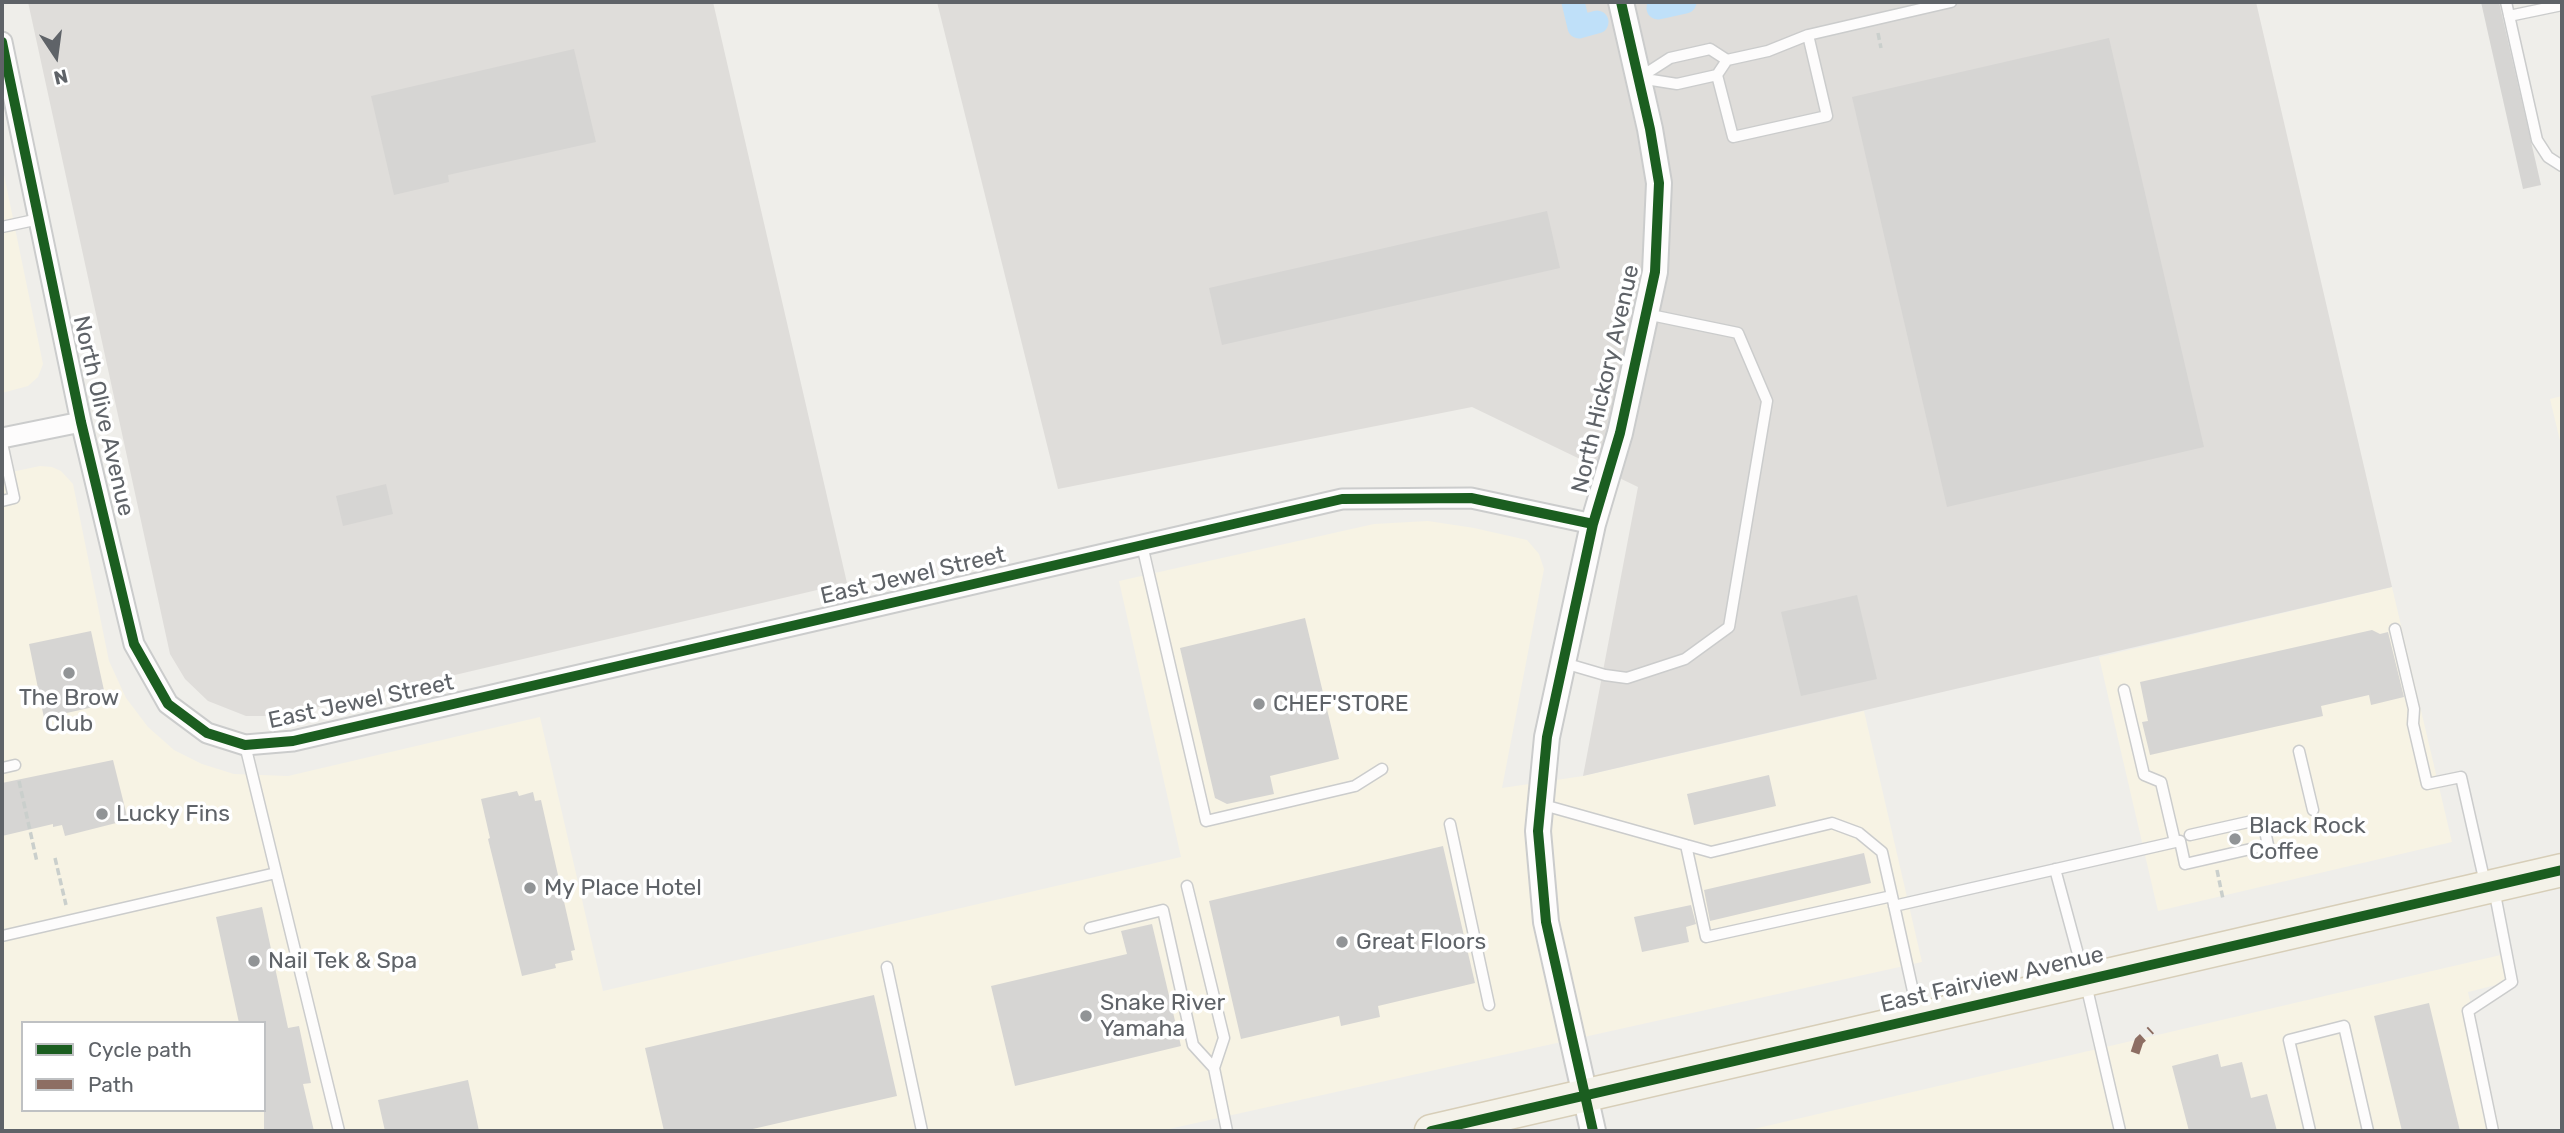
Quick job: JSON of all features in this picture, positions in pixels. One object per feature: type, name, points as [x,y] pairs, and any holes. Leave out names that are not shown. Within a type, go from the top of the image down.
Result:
[{"type":"main road","name":"East Fairview Avenue","points":[[1431,1131],[2562,870]]},
{"type":"street","name":"North Hickory Avenue","points":[[1593,1131],[1546,922],[1538,831],[1546,741],[1593,524],[1620,433],[1655,272],[1659,183],[1650,129],[1621,2]]},
{"type":"street","name":"North Olive Avenue","points":[[3,54],[81,422],[134,644],[168,704],[207,733],[245,745]]},
{"type":"street","points":[[2,441],[81,422]]},
{"type":"street","name":"East Jewel Street","points":[[245,745],[293,741],[1342,499],[1471,498],[1593,524]]},
{"type":"lane","points":[[1639,78],[1676,84],[1717,75],[1727,60],[1768,51],[1808,35],[1951,2]]},
{"type":"lane","points":[[2506,2],[2537,139],[2548,157],[2562,166]]},
{"type":"lane","points":[[2509,16],[2562,5]]},
{"type":"lane","points":[[1717,75],[1732,136],[1827,116],[1808,35]]},
{"type":"lane","points":[[1639,78],[1670,58],[1710,49],[1727,60]]},
{"type":"lane","points":[[2,226],[38,219]]},
{"type":"lane","points":[[1563,663],[1627,678],[1685,659],[1729,627],[1767,401],[1738,333],[1646,313]]},
{"type":"lane","points":[[2,441],[14,498],[2,501]]},
{"type":"lane","points":[[1142,545],[1206,821],[1355,786],[1382,769]]},
{"type":"lane","points":[[2395,629],[2414,709],[2413,724],[2427,784],[2460,777],[2490,886],[2512,982],[2468,1010],[2493,1131]]},
{"type":"lane","points":[[1686,845],[1706,937],[2055,869],[2175,842],[2161,782],[2144,775],[2124,690]]},
{"type":"lane","points":[[245,745],[339,1131]]},
{"type":"lane","points":[[2299,751],[2313,810]]},
{"type":"lane","points":[[2,768],[15,765]]},
{"type":"lane","points":[[1540,804],[1711,852],[1832,824],[1860,833],[1882,852],[1919,1018]]},
{"type":"lane","points":[[2180,841],[2185,864],[2268,845],[2263,822],[2248,822],[2190,835]]},
{"type":"lane","points":[[1450,824],[1489,1005]]},
{"type":"lane","points":[[2055,869],[2085,980],[2120,1131]]},
{"type":"lane","points":[[2,936],[276,873]]},
{"type":"lane","points":[[1187,886],[1224,1038],[1214,1068],[1227,1131]]},
{"type":"lane","points":[[1090,928],[1163,910],[1193,1045],[1214,1068]]},
{"type":"lane","points":[[887,967],[922,1131]]},
{"type":"lane","points":[[2310,1131],[2289,1040],[2344,1026],[2368,1131]]},
{"type":"path","points":[[1877,29],[1881,48]]},
{"type":"path","points":[[15,765],[37,862]]},
{"type":"path","points":[[55,858],[69,920]]},
{"type":"shaded area","points":[[28,2],[713,2],[847,583],[280,716],[246,716],[208,701],[185,679],[170,654]]},
{"type":"shaded area","points":[[937,2],[2256,2],[2392,587],[1583,776],[1638,487],[1472,407],[1058,489]]},
{"type":"shaded area","points":[[2,165],[43,364],[38,377],[28,386],[2,393]]},
{"type":"shaded area","points":[[2562,396],[2562,449],[2550,399]]},
{"type":"shaded area","points":[[40,466],[61,471],[73,484],[109,661],[126,698],[148,727],[174,750],[202,764],[234,774],[288,776],[540,717],[603,991],[1181,857],[1119,581],[1374,524],[1428,521],[1527,540],[1539,554],[1544,569],[1502,788],[1583,776],[1864,711],[1922,962],[1160,1131],[2,1131],[2,474]]},
{"type":"shaded area","points":[[2392,587],[2452,842],[2158,911],[2099,657]]},
{"type":"shaded area","points":[[2505,954],[2512,981],[2468,992],[2500,1131],[1745,1131]]},
{"type":"building","points":[[2481,2],[2499,2],[2541,185],[2523,189]]},
{"type":"building","points":[[2109,38],[2204,447],[1947,507],[1852,97]]},
{"type":"building","points":[[574,49],[596,142],[448,175],[449,182],[394,195],[371,96]]},
{"type":"building","points":[[1547,211],[1560,268],[1222,345],[1209,288]]},
{"type":"building","points":[[386,484],[393,514],[343,526],[336,496]]},
{"type":"building","points":[[1857,595],[1877,679],[1801,696],[1781,612]]},
{"type":"building","name":"CHEF'STORE","points":[[1305,618],[1339,759],[1270,776],[1274,794],[1227,804],[1215,798],[1180,648]]},
{"type":"building","points":[[2372,630],[2380,634],[2388,632],[2404,697],[2371,705],[2369,695],[2321,706],[2323,716],[2150,755],[2142,722],[2148,721],[2140,682]]},
{"type":"building","points":[[91,631],[107,704],[44,718],[29,644]]},
{"type":"building","points":[[113,760],[128,820],[65,836],[62,825],[53,827],[53,824],[2,836],[2,783]]},
{"type":"building","points":[[1769,775],[1776,806],[1694,825],[1687,794]]},
{"type":"building","name":"My Place Hotel","points":[[517,791],[519,796],[533,792],[535,801],[541,800],[575,950],[571,951],[573,960],[555,964],[556,968],[522,976],[488,839],[490,838],[481,799]]},
{"type":"building","name":"Great Floors","points":[[1443,846],[1475,983],[1378,1006],[1380,1017],[1341,1026],[1339,1016],[1241,1039],[1209,901]]},
{"type":"building","points":[[1864,853],[1871,883],[1710,921],[1704,890]]},
{"type":"building","points":[[1691,905],[1696,924],[1686,927],[1689,942],[1642,952],[1634,917]]},
{"type":"building","points":[[262,907],[288,1028],[299,1026],[311,1083],[303,1084],[314,1131],[264,1131],[266,1021],[239,1021],[216,917]]},
{"type":"building","name":"Snake River Yamaha","points":[[1152,924],[1181,1046],[1015,1086],[991,986],[1127,954],[1121,931]]},
{"type":"building","points":[[874,995],[897,1096],[744,1131],[664,1131],[645,1048]]},
{"type":"building","points":[[2429,1003],[2460,1131],[2402,1131],[2374,1016]]},
{"type":"building","points":[[2218,1054],[2221,1067],[2242,1062],[2251,1098],[2267,1094],[2277,1131],[2189,1131],[2172,1066]]},
{"type":"building","points":[[468,1080],[479,1131],[385,1131],[378,1100]]},
{"type":"waterway","points":[[1573,2],[1579,27],[1597,22]]},
{"type":"waterway","points":[[1658,8],[1685,2]]},
{"type":"marked path","points":[[2135,1053],[2139,1041],[2151,1030]]},
{"type":"cycle path","points":[[1593,1131],[1546,922],[1538,831],[1547,737],[1593,524],[1620,433],[1655,272],[1659,183],[1650,129],[1621,2]]},
{"type":"cycle path","points":[[2,42],[81,422],[134,644],[168,704],[207,733],[245,745],[293,741],[1342,499],[1471,498],[1593,524]]},
{"type":"cycle path","points":[[1431,1131],[2562,870]]},
{"type":"place","name":"The Brow Club","points":[[69,673]]},
{"type":"place","name":"CHEF'STORE","points":[[1259,704]]},
{"type":"place","name":"Lucky Fins","points":[[102,814]]},
{"type":"place","name":"Black Rock Coffee","points":[[2235,839]]},
{"type":"place","name":"My Place Hotel","points":[[530,888]]},
{"type":"place","name":"Great Floors","points":[[1342,942]]},
{"type":"place","name":"Nail Tek & Spa","points":[[254,961]]},
{"type":"place","name":"Snake River Yamaha","points":[[1086,1016]]}]
